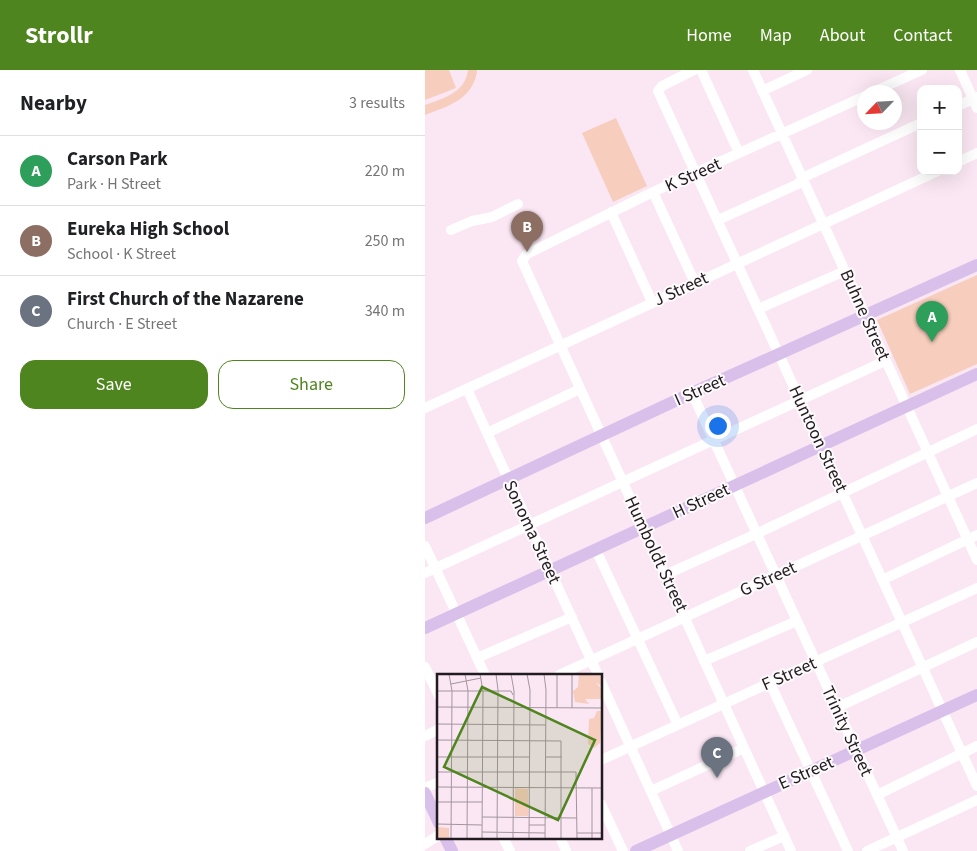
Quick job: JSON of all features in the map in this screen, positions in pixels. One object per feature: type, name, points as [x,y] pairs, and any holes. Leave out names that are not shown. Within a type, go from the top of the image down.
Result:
[{"type":"main road","name":"I Street","points":[[425,518],[692,393],[977,265]]},
{"type":"main road","name":"H Street","points":[[425,628],[977,374]]},
{"type":"main road","name":"E Street","points":[[636,851],[977,695]]},
{"type":"main road","points":[[425,793],[437,819]]},
{"type":"main road","points":[[446,838],[452,851]]},
{"type":"street","name":"Huntoon Street","points":[[694,70],[662,86],[658,91],[977,786]]},
{"type":"street","points":[[701,70],[739,154]]},
{"type":"street","name":"Buhne Street","points":[[753,70],[948,496],[973,538],[977,560]]},
{"type":"street","points":[[762,90],[807,70]]},
{"type":"street","points":[[889,85],[922,70]]},
{"type":"street","points":[[960,70],[976,101],[962,105]]},
{"type":"street","name":"K Street","points":[[524,258],[527,254],[653,192],[857,100]]},
{"type":"street","points":[[718,220],[797,184],[802,178],[917,125]]},
{"type":"street","points":[[962,160],[977,154]]},
{"type":"street","name":"J Street","points":[[425,408],[929,175]]},
{"type":"street","points":[[653,192],[695,283]]},
{"type":"street","points":[[451,230],[472,220],[492,217],[518,204]]},
{"type":"street","points":[[611,212],[652,302]]},
{"type":"street","name":"Humboldt Street","points":[[524,258],[522,261],[524,268],[791,851]]},
{"type":"street","points":[[758,309],[845,271]]},
{"type":"street","points":[[425,573],[885,361]]},
{"type":"street","name":"Sonoma Street","points":[[467,389],[598,674]]},
{"type":"street","points":[[487,433],[580,389]]},
{"type":"street","name":"Trinity Street","points":[[692,393],[903,851]]},
{"type":"street","points":[[665,575],[757,534],[977,429]]},
{"type":"street","name":"G Street","points":[[561,674],[977,482]]},
{"type":"street","points":[[882,580],[973,538]]},
{"type":"street","points":[[425,546],[485,674]]},
{"type":"street","points":[[596,550],[678,726]]},
{"type":"street","name":"F Street","points":[[603,759],[977,588]]},
{"type":"street","points":[[477,658],[571,617]]},
{"type":"street","points":[[705,662],[797,621]]},
{"type":"street","points":[[836,708],[977,642]]},
{"type":"street","points":[[425,666],[437,692]]},
{"type":"street","points":[[770,683],[848,851]]},
{"type":"street","points":[[603,686],[678,851]]},
{"type":"street","points":[[425,736],[437,730]]},
{"type":"street","points":[[877,795],[977,746]]},
{"type":"street","points":[[651,791],[744,748]]},
{"type":"street","points":[[425,788],[437,783]]},
{"type":"street","points":[[867,851],[977,800]]},
{"type":"street","points":[[603,808],[623,851]]},
{"type":"street","points":[[425,844],[437,836]]},
{"type":"street","points":[[750,851],[784,836]]},
{"type":"street","points":[[504,838],[510,851]]},
{"type":"street","points":[[560,838],[566,851]]},
{"type":"shaded area","points":[[425,70],[449,70],[456,88],[425,100]]},
{"type":"shaded area","points":[[468,70],[477,70],[477,72],[474,82],[464,96],[450,105],[425,115],[425,105],[446,97],[458,89],[463,84]]},
{"type":"shaded area","points":[[616,118],[647,186],[613,202],[582,133]]},
{"type":"shaded area","points":[[977,275],[977,364],[910,394],[877,320]]},
{"type":"place","name":"Eureka High School","points":[[527,252]]},
{"type":"place","name":"Carson Park","points":[[932,342]]},
{"type":"place","name":"First Church of the Nazarene","points":[[717,778]]}]
